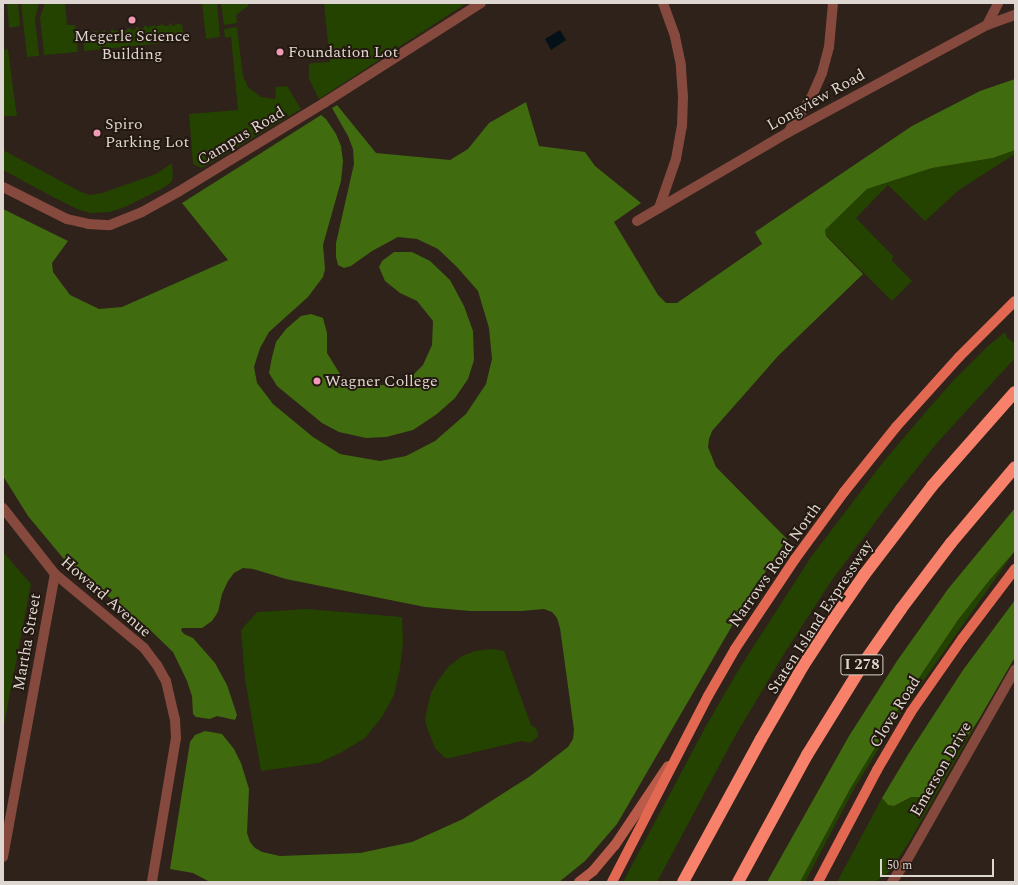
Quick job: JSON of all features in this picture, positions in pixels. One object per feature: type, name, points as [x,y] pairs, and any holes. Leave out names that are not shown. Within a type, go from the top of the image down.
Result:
[{"type":"highway","name":"Staten Island Expressway","points":[[683,882],[760,739],[840,609],[868,569],[932,486],[1015,392]]},
{"type":"highway","name":"I 278","points":[[738,882],[811,748],[863,664],[934,565],[1015,467]]},
{"type":"main road","name":"Narrows Road North","points":[[612,882],[681,746],[743,638],[794,558],[831,509],[918,402],[1015,301]]},
{"type":"main road","name":"Clove Road","points":[[818,882],[877,770],[908,718],[958,645],[1015,569]]},
{"type":"main road","points":[[579,882],[593,871],[615,846],[681,746]]},
{"type":"street","name":"Campus Road","points":[[3,187],[66,219],[88,224],[110,225],[142,212],[178,192],[331,99],[481,3]]},
{"type":"street","points":[[658,208],[676,159],[682,126],[683,97],[681,65],[675,36],[663,3]]},
{"type":"street","points":[[787,133],[811,98],[822,73],[829,47],[833,3]]},
{"type":"street","points":[[987,25],[998,3]]},
{"type":"street","name":"Longview Road","points":[[637,221],[787,133],[987,25],[1015,15]]},
{"type":"street","name":"Howard Avenue","points":[[3,508],[55,574],[144,648],[157,664],[166,681],[176,719],[176,738],[152,882]]},
{"type":"street","name":"Martha Street","points":[[3,857],[55,574]]},
{"type":"street","name":"Emerson Drive","points":[[892,882],[907,860],[1015,670]]},
{"type":"green space","points":[[7,3],[18,3],[20,26],[9,28]]},
{"type":"green space","points":[[21,3],[39,3],[35,18],[39,56],[27,57]]},
{"type":"green space","points":[[45,3],[65,3],[67,25],[75,25],[78,52],[44,55],[40,17]]},
{"type":"green space","points":[[202,3],[217,3],[220,37],[206,39]]},
{"type":"green space","points":[[221,3],[248,3],[248,6],[236,15],[237,23],[224,25]]},
{"type":"green space","points":[[324,3],[467,3],[319,99],[309,79],[309,65],[311,63],[330,62]]},
{"type":"green space","points":[[172,23],[172,26],[180,23],[180,25],[182,24],[184,41],[84,51],[83,35],[86,34],[86,32],[89,32],[89,34],[94,34],[94,31],[97,31],[97,33],[103,33],[105,30],[106,32],[111,32],[111,30],[114,29],[114,31],[119,31],[119,29],[122,29],[122,31],[127,30],[127,28],[130,28],[131,30],[136,29],[136,27],[139,29],[144,28],[144,26],[147,26],[147,28],[163,24],[164,26],[169,26],[169,24]]},
{"type":"green space","points":[[237,27],[243,76],[248,87],[261,97],[275,99],[276,87],[287,86],[301,109],[202,168],[193,164],[189,114],[238,110],[231,37],[225,38],[224,29]]},
{"type":"green space","points":[[8,49],[17,116],[3,116],[3,50]]},
{"type":"green space","points":[[1015,79],[1015,150],[993,158],[932,168],[867,189],[825,230],[826,236],[863,274],[778,356],[712,431],[708,447],[716,467],[787,539],[747,600],[617,824],[585,861],[559,882],[210,882],[193,873],[170,869],[190,742],[195,735],[205,731],[222,734],[234,749],[241,763],[249,789],[247,833],[250,842],[255,848],[262,852],[280,856],[360,853],[412,842],[463,819],[529,777],[568,747],[573,739],[574,730],[560,628],[557,618],[552,612],[544,609],[521,611],[470,611],[425,607],[286,579],[253,569],[243,568],[234,573],[228,581],[222,594],[218,612],[212,621],[202,628],[182,628],[181,630],[184,634],[193,638],[215,663],[227,685],[237,715],[235,720],[217,716],[210,719],[196,717],[193,714],[192,696],[187,681],[173,652],[148,628],[80,574],[63,558],[28,516],[3,476],[3,209],[68,241],[52,263],[53,272],[70,295],[99,309],[122,307],[228,260],[182,203],[321,115],[326,119],[336,134],[341,146],[343,161],[341,181],[323,245],[325,269],[323,277],[308,297],[269,332],[260,348],[254,367],[257,383],[273,404],[313,437],[340,454],[380,461],[406,456],[435,441],[466,414],[486,384],[492,359],[489,328],[478,291],[457,267],[438,249],[417,239],[398,237],[372,251],[351,266],[344,268],[338,265],[336,257],[336,243],[354,164],[353,149],[348,136],[332,108],[337,105],[376,153],[450,160],[468,149],[489,123],[526,102],[539,146],[585,152],[595,166],[641,203],[614,222],[658,295],[666,303],[677,303],[762,244],[755,232],[912,126],[980,91]]},
{"type":"green space","points":[[3,150],[81,192],[90,195],[102,193],[156,174],[172,163],[173,177],[171,182],[165,187],[125,207],[110,212],[90,213],[77,209],[3,170]]},
{"type":"green space","points":[[1015,150],[1015,154],[959,190],[925,221],[888,185],[856,218],[893,256],[892,261],[912,281],[892,301],[826,235],[825,230],[867,189],[932,168],[993,158]]},
{"type":"green space","points":[[394,252],[412,252],[430,261],[450,280],[464,306],[473,331],[474,360],[468,379],[455,398],[437,414],[413,430],[386,437],[366,438],[339,432],[322,423],[277,386],[269,373],[276,342],[286,329],[301,316],[311,314],[323,318],[327,333],[327,353],[340,374],[352,385],[387,385],[410,378],[423,365],[432,345],[433,321],[417,301],[400,293],[385,281],[379,267],[382,261]]},
{"type":"green space","points":[[1005,332],[1007,338],[1015,343],[1015,358],[937,443],[894,497],[832,580],[787,649],[734,738],[657,882],[623,882],[706,726],[739,669],[811,557],[884,461],[930,407],[952,382],[988,346]]},
{"type":"green space","points":[[1015,508],[1015,551],[958,620],[902,703],[850,789],[800,882],[767,882],[849,736],[897,661],[948,589]]},
{"type":"green space","points":[[1015,551],[900,714],[854,789],[805,882],[800,882],[850,789],[902,703],[958,620]]},
{"type":"green space","points":[[3,552],[31,584],[3,730]]},
{"type":"green space","points":[[1015,600],[1015,657],[978,721],[949,762],[929,797],[911,797],[894,806],[888,805],[882,798],[909,753],[963,670]]},
{"type":"green space","points":[[308,609],[402,617],[403,642],[400,669],[394,695],[382,717],[365,738],[342,752],[319,763],[261,771],[245,679],[241,630],[257,612]]},
{"type":"green space","points":[[492,649],[504,651],[531,725],[536,728],[538,737],[530,743],[522,741],[445,758],[435,748],[427,728],[425,718],[431,693],[448,667],[462,656],[475,651]]},
{"type":"green space","points":[[978,721],[908,844],[890,871],[875,882],[837,882],[882,798],[888,805],[894,806],[911,797],[929,797],[949,762]]},
{"type":"shaded area","points":[[560,30],[566,40],[551,50],[545,39]]},
{"type":"place","name":"Megerle Science Building","points":[[132,20]]},
{"type":"place","name":"Foundation Lot","points":[[280,52]]},
{"type":"place","name":"Spiro Parking Lot","points":[[97,133]]},
{"type":"place","name":"Wagner College","points":[[317,381]]}]
